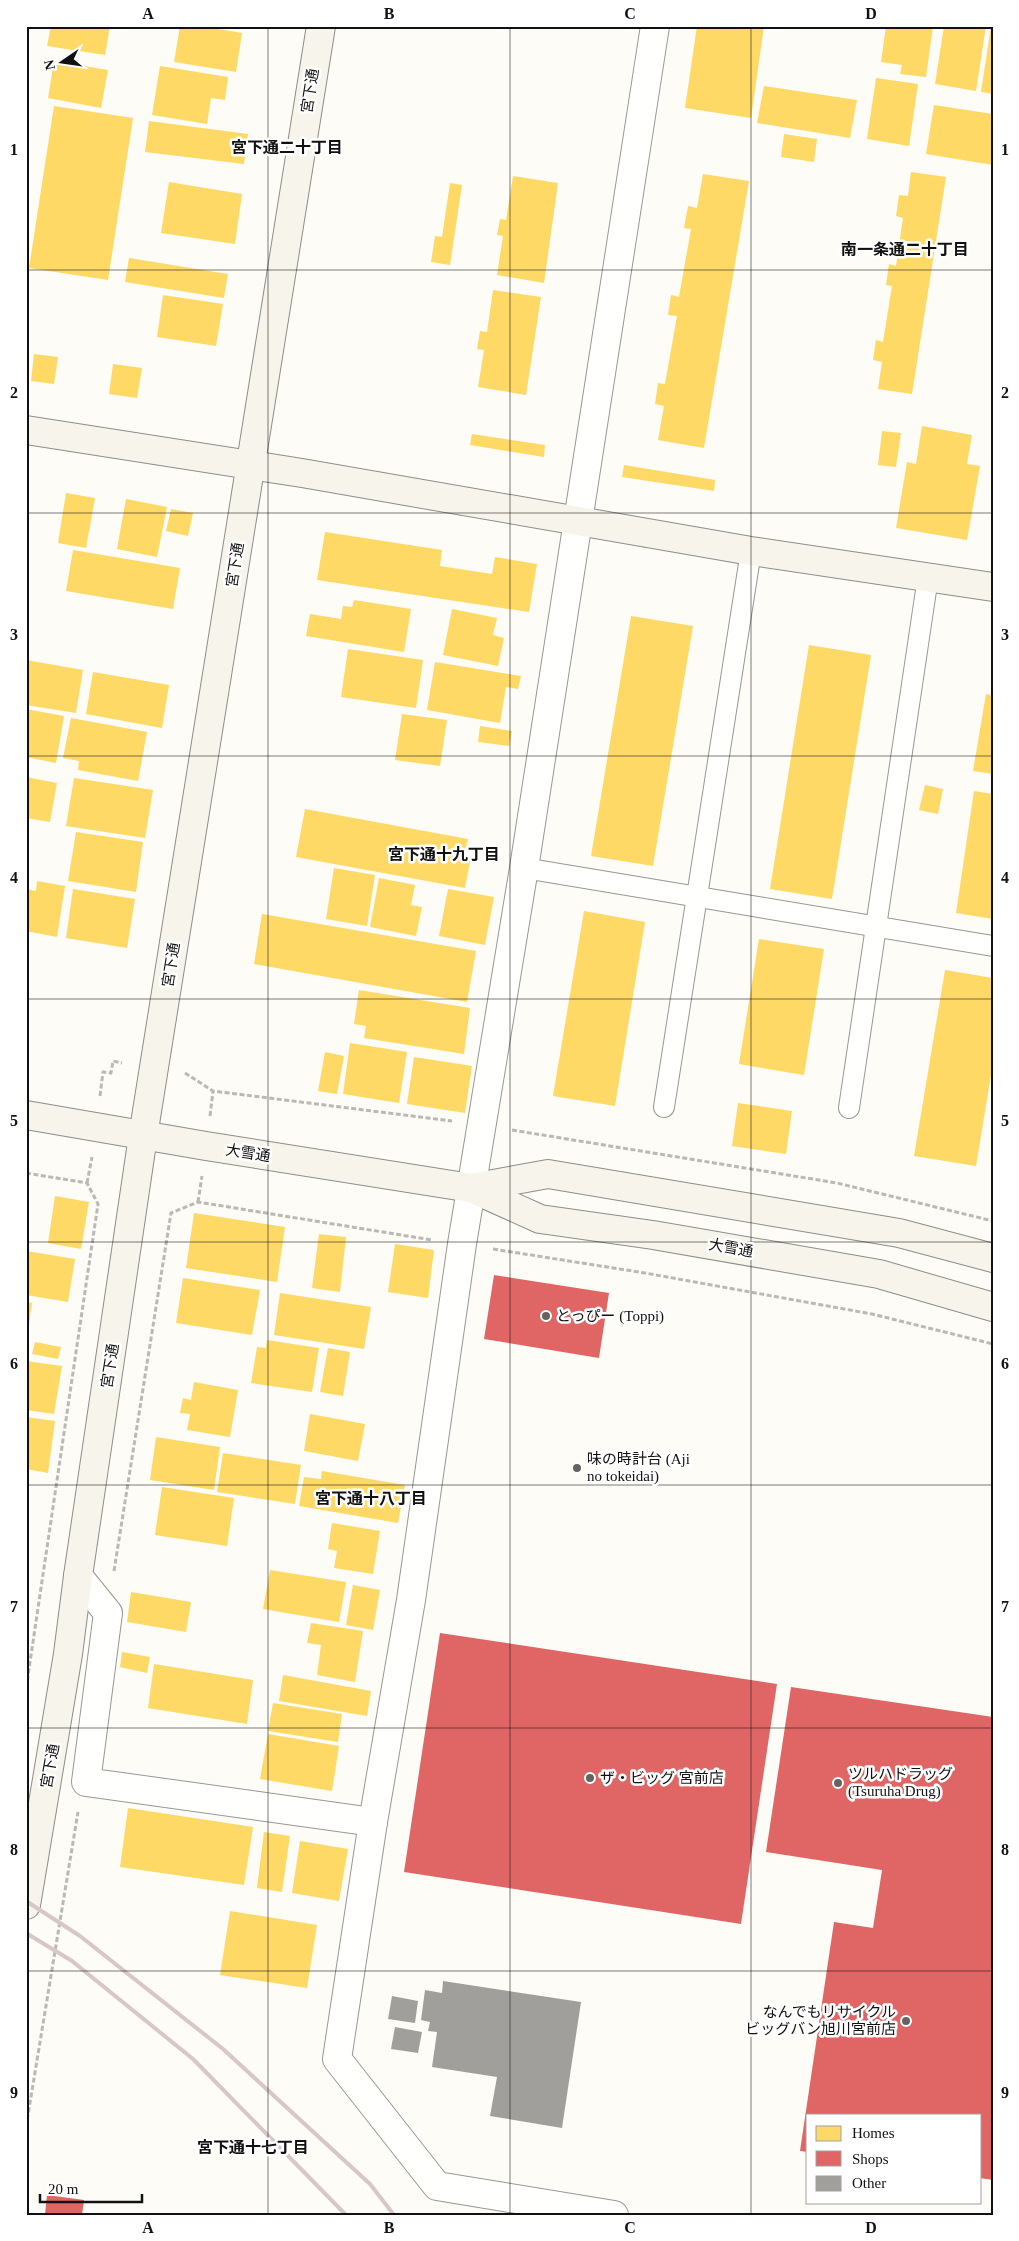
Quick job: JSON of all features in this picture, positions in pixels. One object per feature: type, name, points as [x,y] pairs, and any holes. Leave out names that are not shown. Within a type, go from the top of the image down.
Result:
[{"type":"street","name":"宮下通","points":[[26,1905],[68,1654],[78,1576],[134,1209],[143,1136],[321,26]]},
{"type":"street","points":[[614,2215],[437,2186],[337,2059],[373,1822],[411,1600],[471,1188],[524,868],[655,26]]},
{"type":"street","points":[[26,430],[251,465],[751,550],[993,587]]},
{"type":"street","name":"大雪通","points":[[26,1115],[143,1136],[471,1188],[540,1219],[653,1235],[879,1274],[993,1307]]},
{"type":"street","name":"大雪通","points":[[471,1188],[548,1174],[899,1233],[993,1258]]},
{"type":"street","points":[[78,1576],[108,1613],[86,1782],[373,1822]]},
{"type":"lane","points":[[664,1107],[751,550]]},
{"type":"lane","points":[[849,1108],[878,926],[928,577]]},
{"type":"lane","points":[[524,868],[993,946]]},
{"type":"path","points":[[103,1072],[111,1073],[113,1061]]},
{"type":"path","points":[[184,1073],[213,1091],[481,1125],[837,1183],[993,1221]]},
{"type":"path","points":[[26,1173],[87,1183],[98,1204],[26,1689]]},
{"type":"path","points":[[26,2127],[76,1818],[86,1782]]},
{"type":"building: Homes","points":[[51,26],[110,26],[105,55],[47,46]]},
{"type":"building: Homes","points":[[180,26],[201,26],[242,33],[236,72],[174,62]]},
{"type":"building: Homes","points":[[697,26],[764,26],[751,118],[685,108]]},
{"type":"building: Homes","points":[[886,26],[933,26],[926,77],[900,74],[902,65],[881,62]]},
{"type":"building: Homes","points":[[944,26],[986,26],[976,91],[935,84]]},
{"type":"building: Homes","points":[[991,26],[993,26],[993,94],[981,92]]},
{"type":"building: Homes","points":[[54,61],[108,70],[101,108],[48,98]]},
{"type":"building: Homes","points":[[160,66],[228,77],[225,100],[211,98],[207,124],[152,115]]},
{"type":"building: Homes","points":[[876,78],[918,84],[909,146],[867,139]]},
{"type":"building: Homes","points":[[764,86],[857,100],[850,138],[757,123]]},
{"type":"building: Homes","points":[[934,105],[993,114],[993,165],[926,154]]},
{"type":"building: Homes","points":[[54,106],[133,118],[108,280],[29,268]]},
{"type":"building: Homes","points":[[149,121],[248,134],[244,164],[145,152]]},
{"type":"building: Homes","points":[[784,134],[817,139],[814,162],[781,157]]},
{"type":"building: Homes","points":[[911,172],[946,177],[912,394],[878,389],[882,362],[873,360],[876,340],[883,342],[892,286],[886,285],[889,264],[896,266],[903,218],[896,216],[899,195],[908,196]]},
{"type":"building: Homes","points":[[703,174],[749,181],[704,448],[658,440],[664,406],[655,404],[658,383],[665,384],[677,316],[668,315],[671,295],[679,297],[691,229],[684,228],[688,206],[697,208]]},
{"type":"building: Homes","points":[[513,176],[558,183],[544,283],[497,275],[503,236],[497,235],[500,219],[506,220]]},
{"type":"building: Homes","points":[[169,182],[242,194],[235,244],[161,233]]},
{"type":"building: Homes","points":[[450,183],[462,185],[450,265],[431,262],[435,236],[442,237]]},
{"type":"building: Homes","points":[[129,258],[228,274],[224,298],[125,282]]},
{"type":"building: Homes","points":[[493,290],[541,297],[526,395],[478,387],[484,350],[477,349],[480,331],[487,332]]},
{"type":"building: Homes","points":[[163,295],[223,304],[216,346],[157,337]]},
{"type":"building: Homes","points":[[34,354],[58,357],[54,384],[31,381]]},
{"type":"building: Homes","points":[[113,364],[142,368],[137,398],[109,394]]},
{"type":"building: Homes","points":[[922,426],[972,435],[967,464],[980,466],[967,540],[896,528],[907,462],[916,464]]},
{"type":"building: Homes","points":[[882,431],[901,433],[896,467],[878,465]]},
{"type":"building: Homes","points":[[472,434],[545,445],[544,457],[470,445]]},
{"type":"building: Homes","points":[[624,465],[715,480],[714,491],[622,477]]},
{"type":"building: Homes","points":[[66,493],[95,498],[86,548],[58,543]]},
{"type":"building: Homes","points":[[126,499],[167,507],[157,557],[117,549]]},
{"type":"building: Homes","points":[[171,509],[193,513],[188,536],[166,531]]},
{"type":"building: Homes","points":[[325,532],[442,550],[440,566],[492,574],[495,557],[537,564],[529,612],[317,580]]},
{"type":"building: Homes","points":[[73,550],[180,568],[173,609],[66,591]]},
{"type":"building: Homes","points":[[354,600],[411,609],[404,652],[306,636],[310,614],[341,619],[343,606],[352,607]]},
{"type":"building: Homes","points":[[452,609],[497,618],[493,635],[504,638],[498,666],[443,655]]},
{"type":"building: Homes","points":[[631,616],[693,626],[653,866],[591,856]]},
{"type":"building: Homes","points":[[809,645],[871,655],[832,899],[770,889]]},
{"type":"building: Homes","points":[[348,649],[423,660],[416,708],[341,697]]},
{"type":"building: Homes","points":[[26,660],[83,670],[76,713],[26,705]]},
{"type":"building: Homes","points":[[435,662],[521,676],[518,689],[506,687],[500,723],[427,710]]},
{"type":"building: Homes","points":[[93,672],[169,685],[162,728],[86,714]]},
{"type":"building: Homes","points":[[986,694],[993,696],[993,774],[973,771]]},
{"type":"building: Homes","points":[[26,709],[64,716],[56,763],[26,757]]},
{"type":"building: Homes","points":[[402,714],[447,720],[440,766],[395,760]]},
{"type":"building: Homes","points":[[71,718],[147,732],[138,781],[78,770],[79,761],[63,758]]},
{"type":"building: Homes","points":[[480,726],[512,731],[509,746],[478,742]]},
{"type":"building: Homes","points":[[26,777],[57,783],[50,822],[26,818]]},
{"type":"building: Homes","points":[[74,778],[153,790],[145,838],[66,826]]},
{"type":"building: Homes","points":[[925,785],[943,789],[938,814],[919,810]]},
{"type":"building: Homes","points":[[974,791],[993,794],[993,919],[956,913]]},
{"type":"building: Homes","points":[[305,809],[468,839],[464,855],[471,856],[465,888],[296,857]]},
{"type":"building: Homes","points":[[76,832],[143,842],[136,892],[68,881]]},
{"type":"building: Homes","points":[[334,868],[375,875],[367,926],[326,919]]},
{"type":"building: Homes","points":[[379,878],[415,885],[411,905],[422,907],[416,936],[370,927]]},
{"type":"building: Homes","points":[[37,881],[65,886],[57,937],[26,931],[26,889],[36,891]]},
{"type":"building: Homes","points":[[73,889],[135,899],[127,948],[66,938]]},
{"type":"building: Homes","points":[[448,889],[494,897],[485,945],[439,936]]},
{"type":"building: Homes","points":[[584,911],[645,922],[615,1106],[553,1096]]},
{"type":"building: Homes","points":[[262,914],[476,951],[467,1002],[254,964]]},
{"type":"building: Homes","points":[[759,939],[824,949],[804,1075],[739,1064]]},
{"type":"building: Homes","points":[[945,970],[993,978],[993,1063],[976,1166],[914,1156]]},
{"type":"building: Homes","points":[[359,990],[470,1008],[464,1054],[364,1038],[366,1026],[354,1024]]},
{"type":"building: Homes","points":[[350,1043],[407,1052],[399,1103],[343,1094]]},
{"type":"building: Homes","points":[[325,1052],[344,1056],[337,1094],[318,1091]]},
{"type":"building: Homes","points":[[414,1057],[472,1066],[465,1113],[407,1104]]},
{"type":"building: Homes","points":[[738,1103],[792,1111],[786,1154],[732,1146]]},
{"type":"building: Homes","points":[[55,1196],[89,1202],[81,1249],[48,1243]]},
{"type":"building: Homes","points":[[194,1213],[285,1227],[277,1282],[186,1268]]},
{"type":"building: Homes","points":[[319,1234],[346,1237],[340,1292],[312,1288]]},
{"type":"building: Homes","points":[[395,1244],[434,1250],[428,1298],[388,1292]]},
{"type":"building: Homes","points":[[26,1251],[75,1259],[68,1302],[26,1295]]},
{"type":"building: Homes","points":[[183,1278],[260,1290],[252,1335],[176,1323]]},
{"type":"building: Homes","points":[[280,1293],[371,1307],[364,1349],[274,1335]]},
{"type":"building: Homes","points":[[26,1302],[32,1303],[27,1339],[26,1339]]},
{"type":"building: Homes","points":[[267,1340],[319,1348],[312,1392],[251,1383],[257,1347],[266,1348]]},
{"type":"building: Homes","points":[[35,1342],[61,1347],[58,1359],[32,1354]]},
{"type":"building: Homes","points":[[328,1348],[350,1352],[343,1396],[320,1392]]},
{"type":"building: Homes","points":[[26,1361],[62,1366],[54,1414],[26,1410]]},
{"type":"building: Homes","points":[[194,1382],[238,1390],[230,1437],[187,1430],[190,1414],[180,1413],[183,1398],[191,1400]]},
{"type":"building: Homes","points":[[310,1414],[365,1424],[358,1461],[304,1451]]},
{"type":"building: Homes","points":[[26,1417],[55,1421],[48,1473],[26,1469]]},
{"type":"building: Homes","points":[[156,1437],[220,1447],[214,1490],[150,1480]]},
{"type":"building: Homes","points":[[223,1453],[301,1465],[295,1504],[217,1492]]},
{"type":"building: Homes","points":[[322,1471],[405,1485],[398,1523],[299,1506],[304,1477],[321,1479]]},
{"type":"building: Homes","points":[[162,1487],[234,1498],[227,1546],[155,1535]]},
{"type":"building: Homes","points":[[332,1523],[380,1531],[373,1574],[334,1568],[337,1551],[328,1549]]},
{"type":"building: Homes","points":[[270,1570],[346,1582],[339,1622],[263,1609]]},
{"type":"building: Homes","points":[[353,1585],[380,1590],[373,1630],[346,1625]]},
{"type":"building: Homes","points":[[131,1592],[191,1602],[186,1632],[127,1622]]},
{"type":"building: Homes","points":[[311,1623],[363,1631],[355,1682],[317,1675],[321,1645],[307,1643]]},
{"type":"building: Homes","points":[[122,1652],[150,1657],[147,1673],[120,1667]]},
{"type":"building: Homes","points":[[154,1664],[253,1680],[247,1724],[148,1708]]},
{"type":"building: Homes","points":[[283,1675],[371,1691],[367,1716],[279,1701]]},
{"type":"building: Homes","points":[[273,1703],[342,1714],[338,1742],[268,1731]]},
{"type":"building: Homes","points":[[268,1734],[339,1746],[332,1791],[260,1779]]},
{"type":"building: Homes","points":[[128,1808],[253,1827],[244,1885],[120,1867]]},
{"type":"building: Homes","points":[[264,1832],[290,1836],[282,1892],[257,1888]]},
{"type":"building: Homes","points":[[300,1841],[348,1849],[339,1901],[292,1893]]},
{"type":"building: Homes","points":[[230,1911],[317,1925],[307,1988],[220,1975]]},
{"type":"building: Shops","name":"とっぴー (Toppi)","points":[[494,1275],[609,1293],[599,1358],[484,1339]]},
{"type":"building: Shops","name":"ザ・ビッグ 宮前店","points":[[440,1633],[777,1684],[741,1924],[404,1872]]},
{"type":"building: Shops","name":"なんでもリサイクル ビッグバン旭川宮前店","points":[[791,1687],[993,1717],[993,2180],[982,2178],[982,2114],[806,2114],[806,2152],[800,2151],[834,1922],[873,1928],[882,1870],[766,1852]]},
{"type":"building: Shops","points":[[47,2195],[84,2200],[82,2215],[45,2215]]},
{"type":"building: Other","points":[[443,1981],[581,2002],[562,2128],[490,2116],[497,2077],[432,2067],[437,2032],[428,2031],[430,2022],[421,2020],[425,1990],[442,1993]]},
{"type":"building: Other","points":[[392,1996],[418,2001],[415,2023],[388,2019]]},
{"type":"building: Other","points":[[395,2027],[422,2032],[418,2053],[391,2049]]},
{"type":"railway","points":[[26,1901],[80,1936],[223,2049],[370,2184],[394,2215]]},
{"type":"railway","points":[[26,1933],[72,1961],[193,2059],[346,2215]]},
{"type":"place","name":"とっぴー (Toppi)","points":[[546,1316]]},
{"type":"place","name":"味の時計台 (Aji no tokeidai)","points":[[577,1468]]},
{"type":"place","name":"ザ・ビッグ 宮前店","points":[[590,1778]]},
{"type":"place","name":"ツルハドラッグ (Tsuruha Drug)","points":[[838,1783]]},
{"type":"place","name":"なんでもリサイクル ビッグバン旭川宮前店","points":[[906,2021]]},
{"type":"district","name":"宮下通二十丁目","points":[[287,147]]},
{"type":"district","name":"南一条通二十丁目","points":[[905,249]]},
{"type":"district","name":"宮下通十九丁目","points":[[444,854]]},
{"type":"district","name":"宮下通十八丁目","points":[[371,1498]]},
{"type":"district","name":"宮下通十七丁目","points":[[253,2147]]}]
